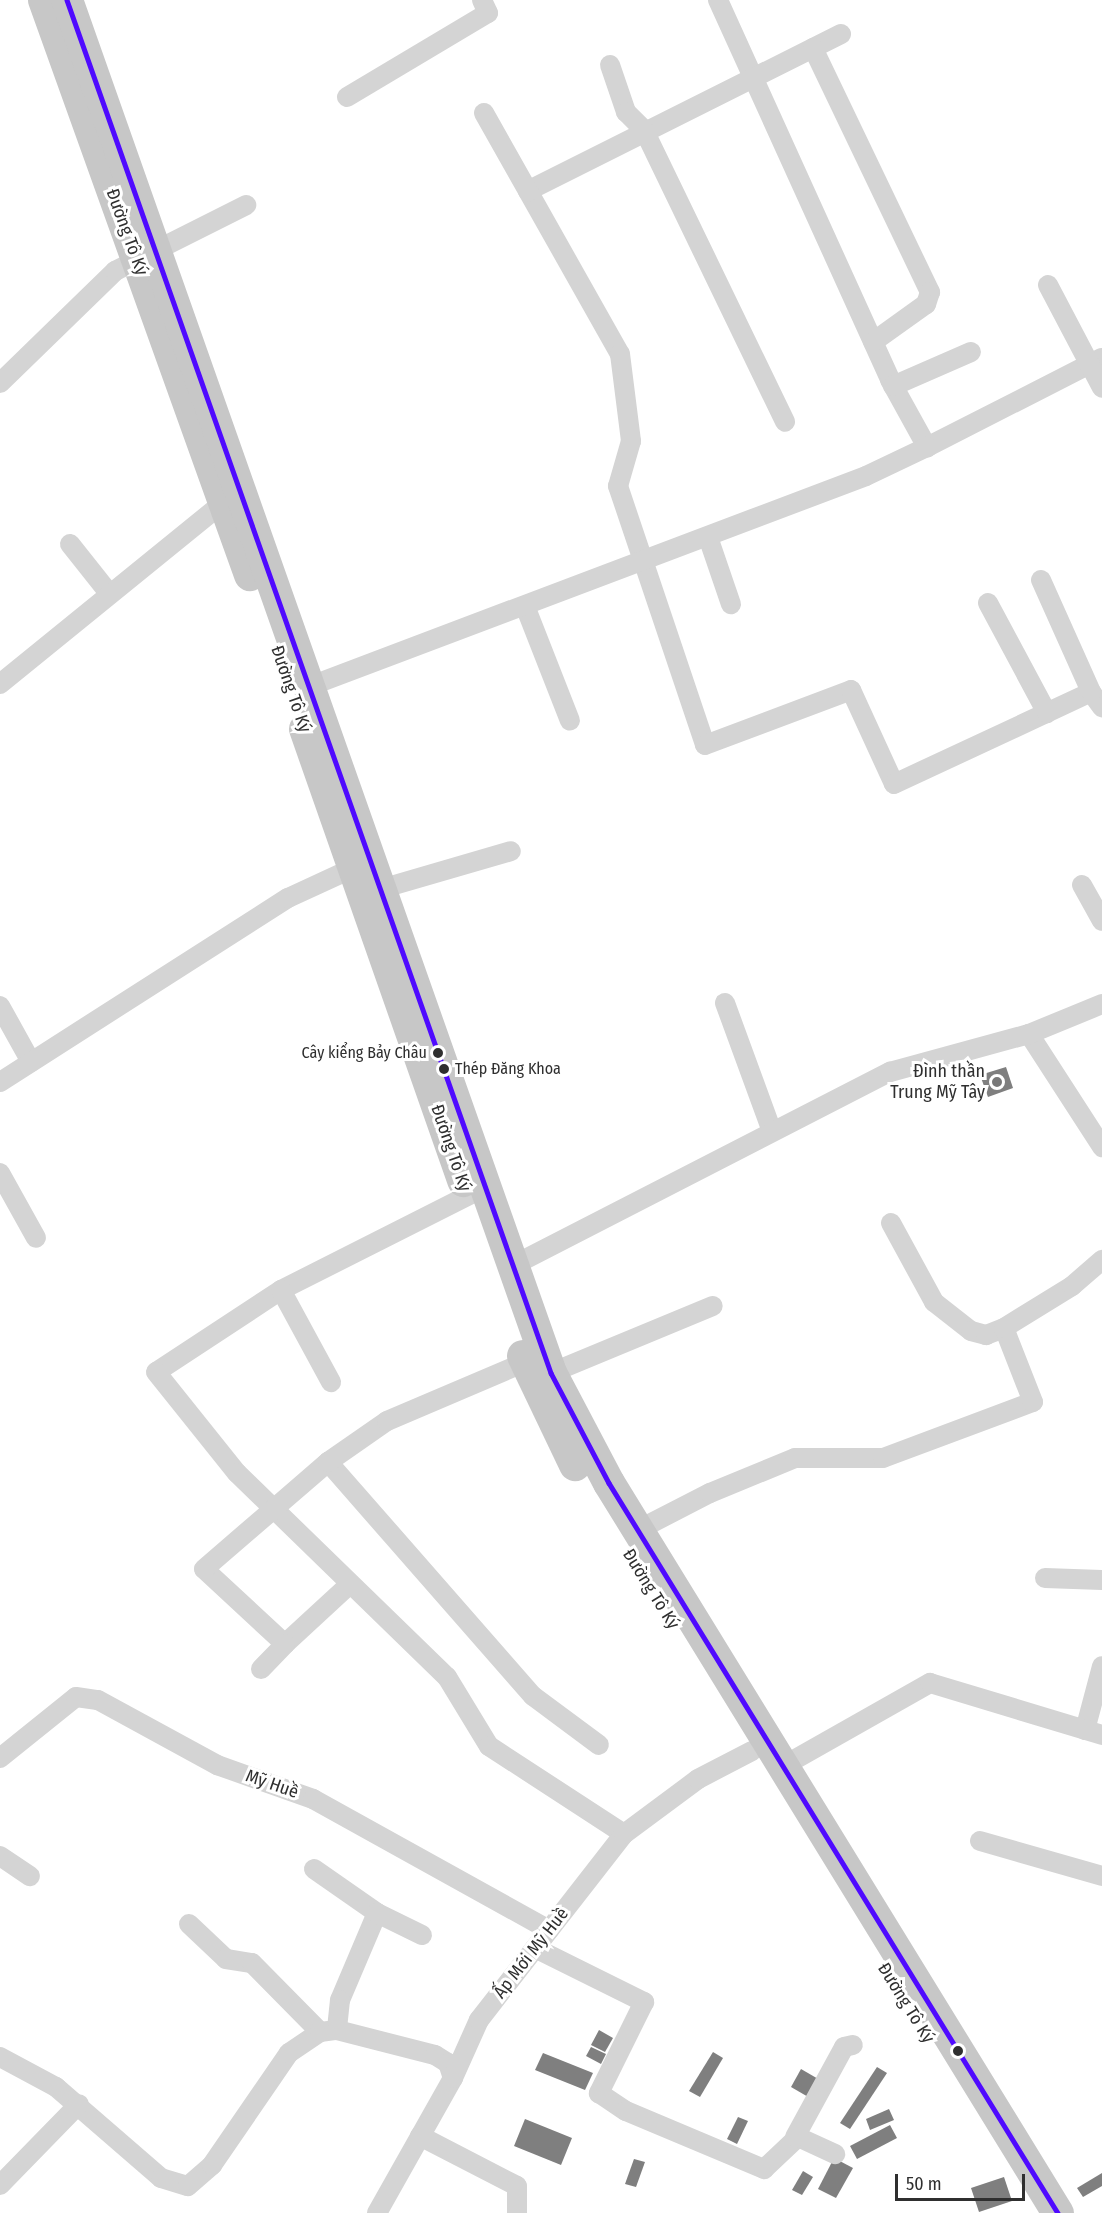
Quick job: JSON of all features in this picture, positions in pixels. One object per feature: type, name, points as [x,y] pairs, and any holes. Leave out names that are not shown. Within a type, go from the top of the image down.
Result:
[{"type":"main road","name":"Đường Tô Ký","points":[[44,0],[148,256],[313,685],[384,888],[477,1191]]},
{"type":"main road","name":"Đường Tô Ký","points":[[67,0],[224,502],[353,868],[477,1191],[565,1449],[1034,2213]]},
{"type":"main road","name":"Đường Tô Ký","points":[[538,1367],[1058,2213]]},
{"type":"street","points":[[346,97],[488,13],[482,0]]},
{"type":"street","points":[[718,0],[893,386],[927,447]]},
{"type":"street","points":[[528,191],[752,75],[841,34]]},
{"type":"street","points":[[813,48],[930,292],[926,304],[873,342]]},
{"type":"street","points":[[610,65],[626,112],[644,130],[785,422]]},
{"type":"street","points":[[484,113],[620,354],[632,441],[618,486],[641,563],[705,745],[851,690],[894,784],[1047,713],[1096,700],[1041,580]]},
{"type":"street","points":[[0,383],[115,271],[246,205]]},
{"type":"street","points":[[1048,285],[1096,361],[1102,388]]},
{"type":"street","points":[[893,386],[971,352]]},
{"type":"street","points":[[313,685],[641,563],[866,476],[1096,361]]},
{"type":"street","points":[[0,684],[108,592],[224,502]]},
{"type":"street","points":[[708,537],[731,604]]},
{"type":"street","points":[[70,544],[108,592]]},
{"type":"street","points":[[988,603],[1047,713]]},
{"type":"street","points":[[525,606],[570,721]]},
{"type":"street","points":[[384,888],[511,851]]},
{"type":"street","points":[[0,1082],[288,898],[353,868]]},
{"type":"street","points":[[1082,885],[1102,921]]},
{"type":"street","points":[[725,1003],[771,1129]]},
{"type":"street","points":[[505,1270],[771,1129],[890,1072],[1029,1034],[1102,1004]]},
{"type":"street","points":[[0,1006],[31,1062]]},
{"type":"street","points":[[1029,1034],[1102,1147]]},
{"type":"street","points":[[0,1173],[36,1239]]},
{"type":"street","points":[[477,1191],[281,1290],[156,1372],[200,1433],[272,1508],[447,1677],[489,1746],[624,1834]]},
{"type":"street","points":[[891,1223],[934,1302],[972,1331],[986,1335],[1004,1329],[1072,1286],[1102,1260]]},
{"type":"street","points":[[281,1290],[331,1382]]},
{"type":"street","points":[[285,1644],[204,1569],[328,1462],[387,1421],[713,1306]]},
{"type":"street","points":[[638,1530],[710,1493],[795,1458],[883,1458],[1042,1399],[1004,1329]]},
{"type":"street","points":[[328,1462],[532,1696],[599,1745]]},
{"type":"street","points":[[1045,1578],[1102,1580]]},
{"type":"street","points":[[261,1669],[350,1584]]},
{"type":"street","points":[[785,1766],[930,1683],[1094,1732],[1102,1666]]},
{"type":"street","name":"Mỹ Huề","points":[[0,1758],[75,1697],[98,1700],[217,1765],[313,1799],[549,1930]]},
{"type":"street","name":"Ấp Mới Mỹ Huề","points":[[377,2213],[453,2078],[479,2020],[624,1834],[698,1779],[752,1751]]},
{"type":"street","points":[[980,1840],[1102,1876]]},
{"type":"street","points":[[0,1856],[30,1876]]},
{"type":"street","points":[[314,1869],[376,1913],[422,1935]]},
{"type":"street","points":[[0,2057],[79,2104],[160,2178],[188,2186],[212,2164],[289,2053],[329,2031],[376,1913]]},
{"type":"street","points":[[189,1924],[226,1959],[252,1963],[329,2031],[435,2055],[448,2063],[453,2078]]},
{"type":"street","points":[[535,1948],[644,2002],[599,2093],[626,2112],[764,2169],[795,2138],[844,2047],[853,2045]]},
{"type":"street","points":[[0,2185],[79,2104]]},
{"type":"street","points":[[420,2136],[517,2186],[517,2213]]},
{"type":"street","points":[[795,2138],[835,2154]]},
{"type":"building","name":"Đình thần Trung Mỹ Tây","points":[[1006,1067],[1013,1088],[988,1097],[980,1075]]},
{"type":"building","points":[[599,2030],[613,2038],[605,2052],[591,2045]]},
{"type":"building","points":[[591,2047],[606,2054],[601,2064],[586,2056]]},
{"type":"building","points":[[713,2052],[723,2058],[700,2097],[689,2091]]},
{"type":"building","points":[[543,2053],[593,2073],[585,2090],[535,2070]]},
{"type":"building","points":[[877,2067],[887,2073],[850,2129],[840,2123]]},
{"type":"building","points":[[801,2069],[820,2080],[810,2098],[791,2087]]},
{"type":"building","points":[[889,2109],[894,2120],[870,2130],[866,2119]]},
{"type":"building","points":[[738,2117],[748,2121],[737,2144],[727,2139]]},
{"type":"building","points":[[525,2119],[572,2138],[561,2165],[514,2146]]},
{"type":"building","points":[[890,2125],[897,2138],[857,2159],[850,2146]]},
{"type":"building","points":[[834,2158],[853,2168],[836,2198],[818,2189]]},
{"type":"building","points":[[634,2159],[645,2162],[636,2187],[625,2184]]},
{"type":"building","points":[[803,2171],[813,2177],[802,2195],[792,2190]]},
{"type":"building","points":[[1102,2173],[1102,2186],[1083,2197],[1077,2188]]},
{"type":"building","points":[[1004,2177],[1012,2201],[979,2212],[971,2188]]},
{"type":"transit line","points":[[67,0],[551,1373],[609,1483],[1058,2213]]},
{"type":"place","name":"Cây kiểng Bảy Châu","points":[[438,1053]]},
{"type":"place","name":"Thép Đăng Khoa","points":[[444,1069]]},
{"type":"place","name":"Đình thần Trung Mỹ Tây","points":[[997,1082]]}]
